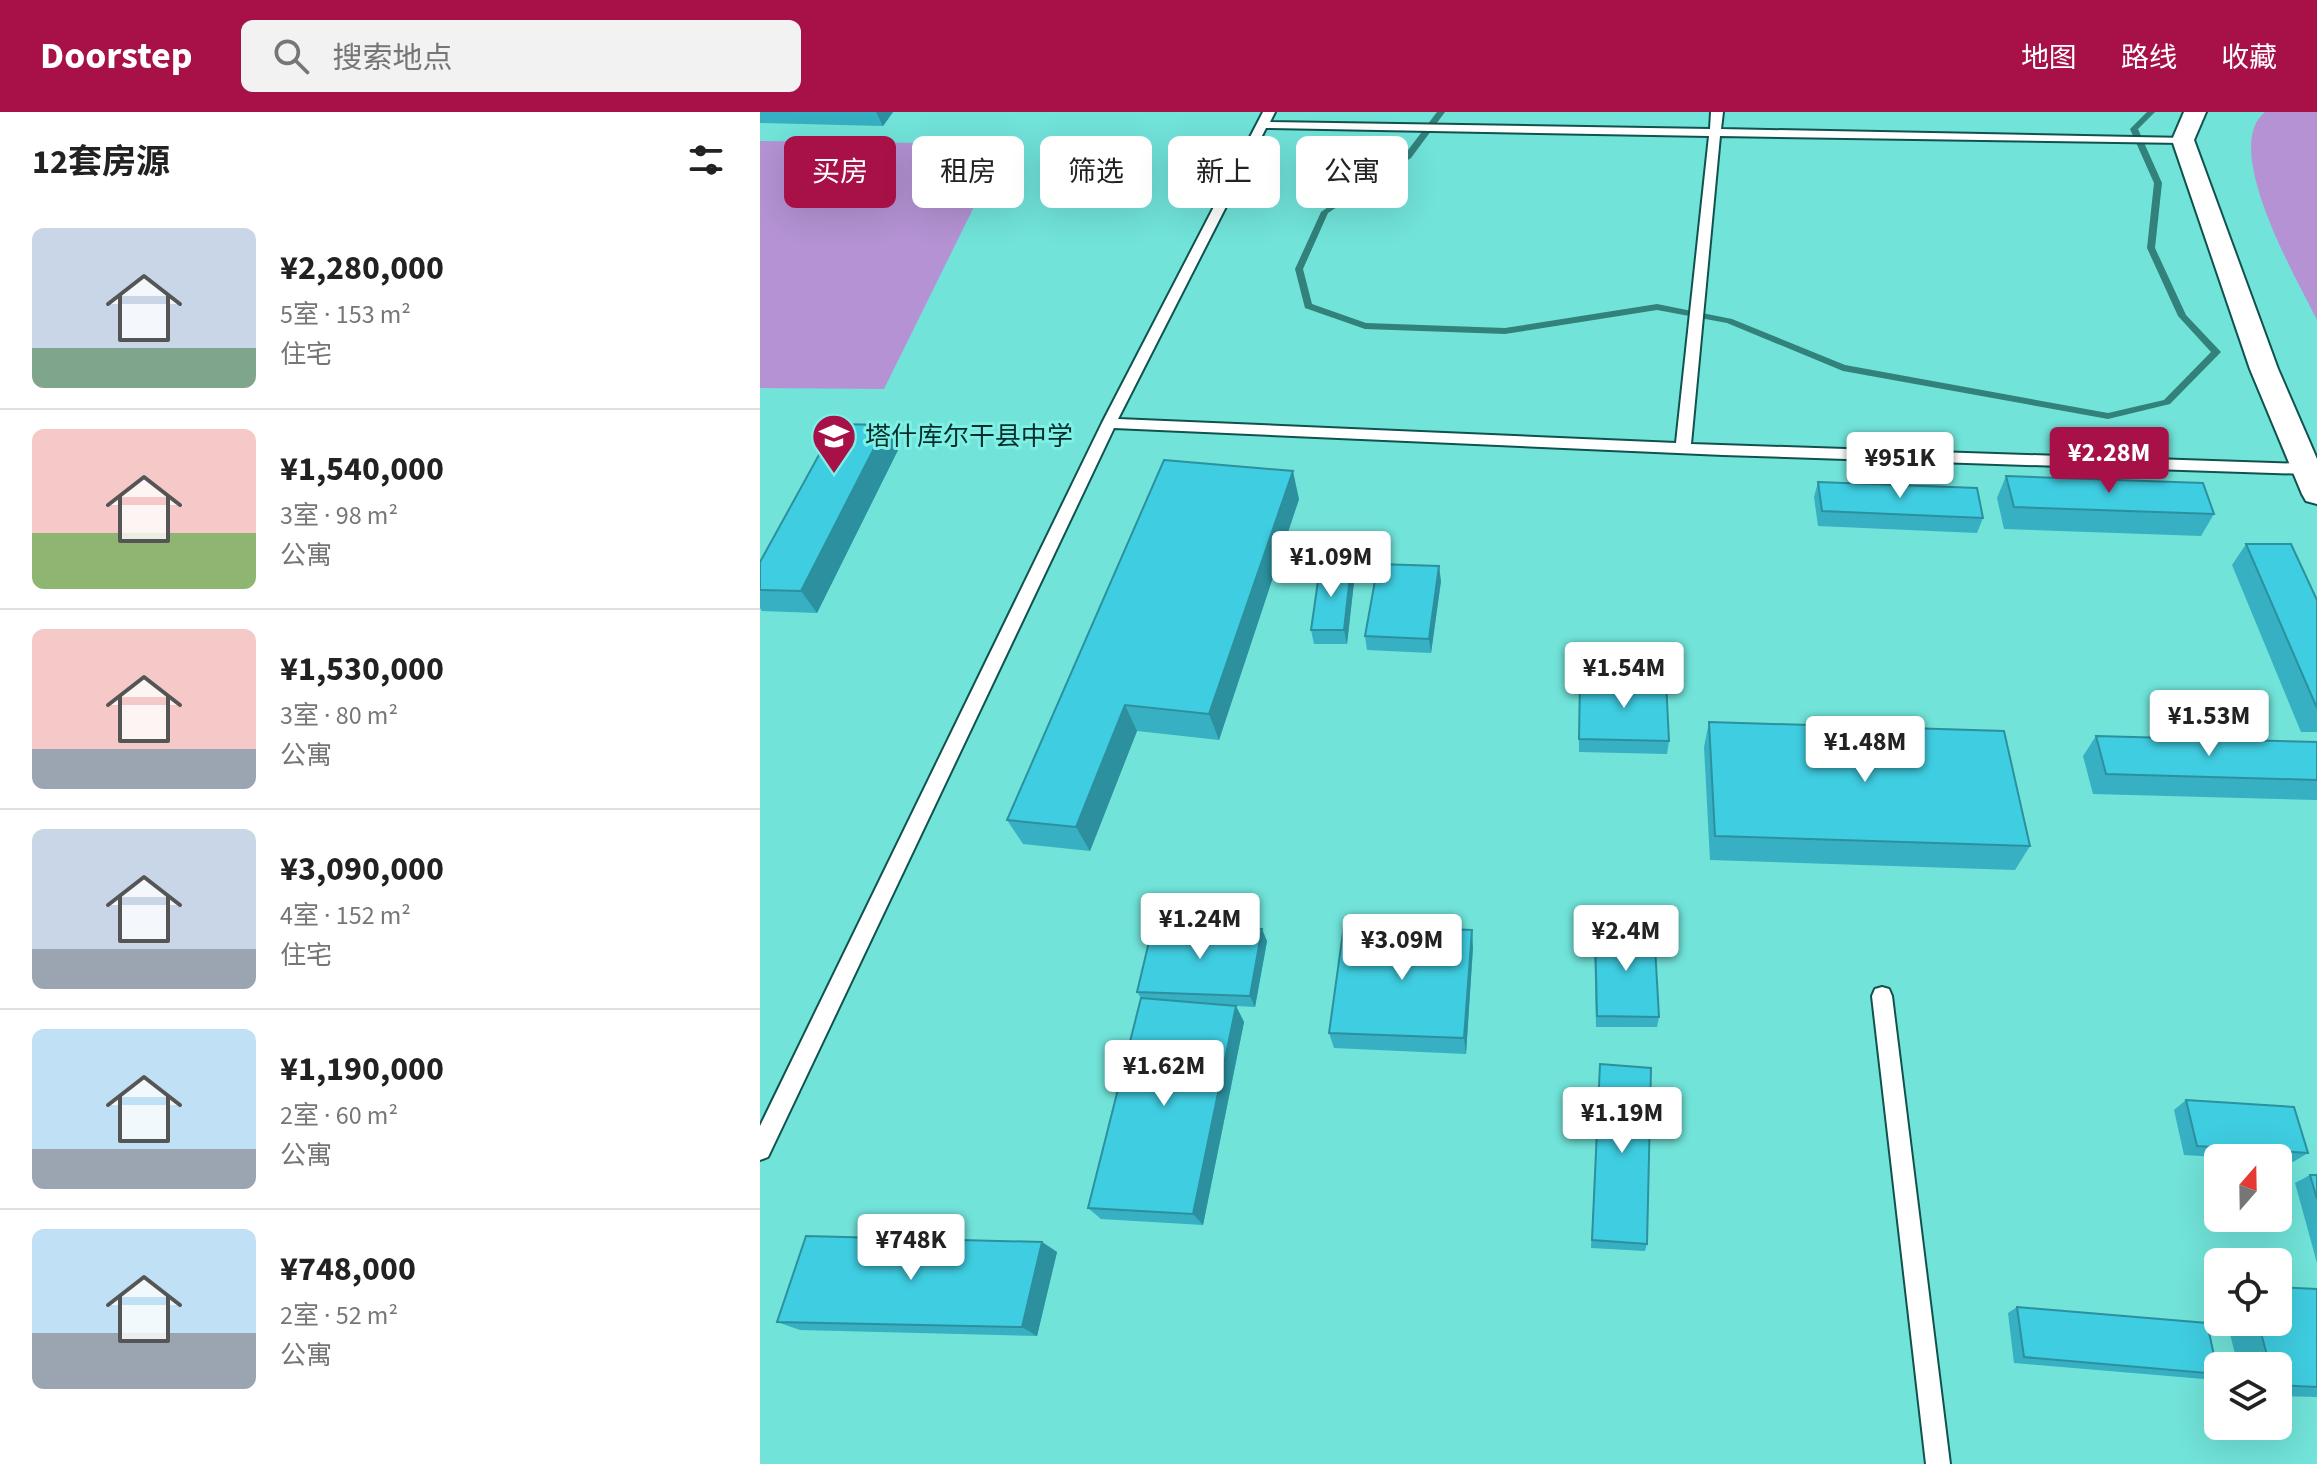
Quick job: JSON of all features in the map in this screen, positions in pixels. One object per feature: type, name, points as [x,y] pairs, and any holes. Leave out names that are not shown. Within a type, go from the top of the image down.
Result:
[{"type":"street","points":[[2195,112],[2183,140],[2264,369],[2317,494]]},
{"type":"lane","points":[[1683,448],[1717,112]]},
{"type":"lane","points":[[760,1149],[1109,423],[1266,118],[1716,132],[2183,140]]},
{"type":"lane","points":[[1109,423],[1683,448],[2306,469]]},
{"type":"lane","points":[[1882,996],[1938,1464]]},
{"type":"shaded area","points":[[2265,112],[2317,112],[2317,320],[2280,246],[2256,183],[2251,154],[2253,130]]},
{"type":"shaded area","points":[[760,141],[784,141],[784,208],[896,208],[896,143],[912,143],[912,208],[973,208],[884,389],[760,388]]},
{"type":"building","points":[[836,424],[886,425],[801,591],[760,590],[760,562]]},
{"type":"building","points":[[1164,460],[1293,471],[1209,714],[1125,705],[1076,827],[1007,820]]},
{"type":"building","points":[[2006,476],[2203,483],[2214,514],[2014,507]]},
{"type":"building","points":[[1818,482],[1977,488],[1983,518],[1822,511]]},
{"type":"building","points":[[2246,544],[2291,544],[2317,600],[2317,708]]},
{"type":"building","points":[[1378,564],[1439,566],[1429,639],[1365,636]]},
{"type":"building","points":[[1320,567],[1351,567],[1344,630],[1311,630]]},
{"type":"building","points":[[1580,680],[1666,681],[1669,741],[1579,739]]},
{"type":"building","points":[[1709,722],[2004,731],[2030,846],[1715,836]]},
{"type":"building","points":[[2096,736],[2317,742],[2317,780],[2106,774]]},
{"type":"building","points":[[1153,925],[1262,929],[1250,996],[1137,992]]},
{"type":"building","points":[[1344,925],[1472,930],[1464,1038],[1329,1033]]},
{"type":"building","points":[[1595,929],[1654,929],[1659,1017],[1597,1016]]},
{"type":"building","points":[[1141,998],[1236,1006],[1193,1214],[1088,1208]]},
{"type":"building","points":[[1600,1064],[1651,1068],[1647,1244],[1592,1240]]},
{"type":"building","points":[[2186,1100],[2294,1107],[2308,1153],[2292,1152],[2292,1144],[2197,1146]]},
{"type":"building","points":[[2310,1175],[2317,1175],[2317,1199]]},
{"type":"building","points":[[806,1236],[1042,1242],[1022,1327],[777,1322]]},
{"type":"building","points":[[2292,1288],[2317,1289],[2317,1387],[2292,1386],[2292,1352],[2266,1352],[2262,1336],[2292,1336]]},
{"type":"building","points":[[2017,1307],[2204,1323],[2204,1336],[2210,1336],[2213,1352],[2204,1352],[2204,1373],[2024,1357]]},
{"type":"waterway","points":[[1441,112],[1408,156],[1325,212],[1299,269],[1308,306],[1365,326],[1505,331],[1657,307],[1729,321],[1843,368],[2108,416],[2167,402],[2216,352],[2182,316],[2151,248],[2158,183],[2134,129],[2151,112]]},
{"type":"place","name":"塔什库尔干县中学","points":[[834,475]]}]
